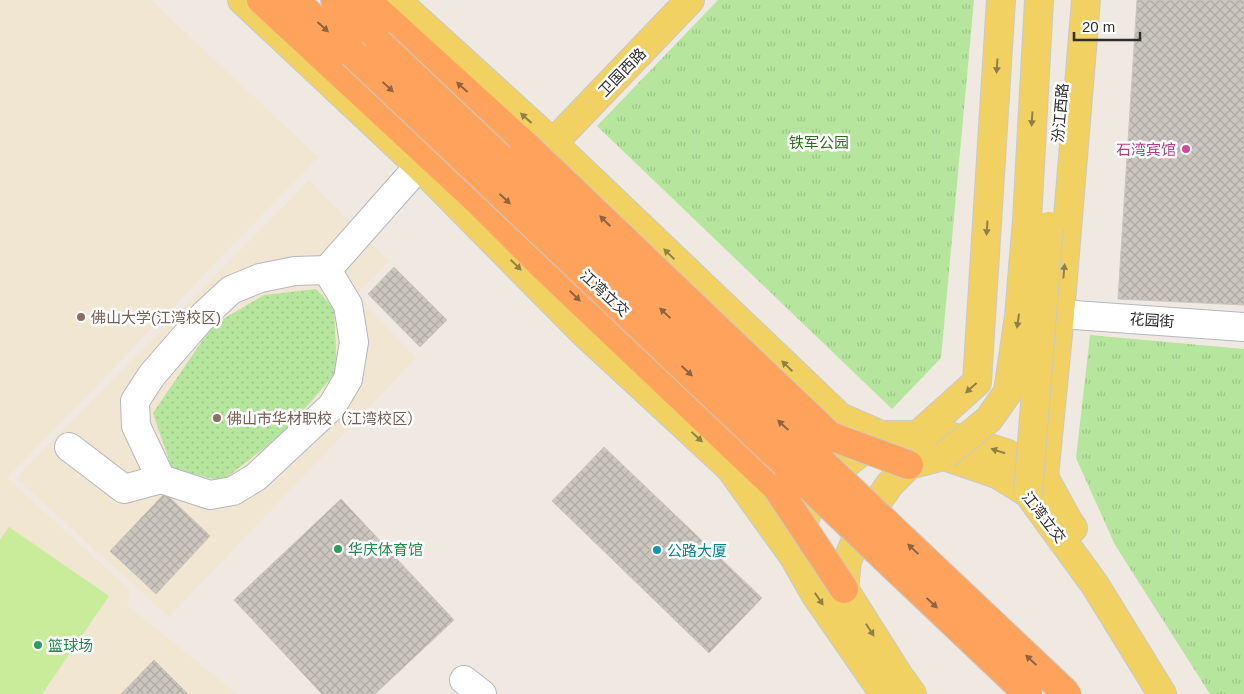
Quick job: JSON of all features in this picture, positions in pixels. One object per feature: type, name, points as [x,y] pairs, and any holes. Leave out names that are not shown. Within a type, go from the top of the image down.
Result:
[{"type":"highway","points":[[261,0],[478,201],[777,488],[844,589]]},
{"type":"highway","name":"江湾立交","points":[[294,0],[1028,694]]},
{"type":"highway","points":[[335,0],[1067,694]]},
{"type":"highway","points":[[366,0],[524,144],[830,436],[910,466]]},
{"type":"highway","points":[[777,488],[803,496],[823,479],[833,459],[830,436]]},
{"type":"main road","points":[[242,0],[419,166],[584,333],[730,468],[794,557],[814,594],[884,694]]},
{"type":"main road","points":[[396,0],[553,144],[840,417],[881,435],[953,437],[1006,454],[1066,519],[1182,694]]},
{"type":"main road","name":"卫国西路","points":[[553,144],[690,0]]},
{"type":"main road","name":"汾江西路","points":[[1038,223],[1035,65],[1039,0]]},
{"type":"main road","name":"汾江西路","points":[[1038,223],[1070,0]]},
{"type":"main road","points":[[1036,485],[1060,314],[1086,0]]},
{"type":"main road","points":[[1007,6],[1035,65]]},
{"type":"main road","points":[[918,435],[977,382],[1007,6]]},
{"type":"main road","points":[[912,694],[844,589],[847,561],[864,521],[890,484],[910,466],[944,456],[989,418],[1008,392],[1019,316],[1038,223]]},
{"type":"main road","points":[[1036,485],[1038,223]]},
{"type":"main road","points":[[752,500],[794,485],[814,463],[831,407]]},
{"type":"main road","points":[[794,557],[808,509],[846,464],[881,435]]},
{"type":"main road","name":"江湾立交","points":[[944,456],[1036,485],[1162,694]]},
{"type":"street","points":[[161,480],[136,426],[135,401],[152,375],[204,316],[231,290],[260,278],[295,270],[327,270],[419,166]]},
{"type":"street","points":[[69,447],[124,489],[161,480],[210,495],[233,491],[256,478],[332,406],[348,379],[354,342],[348,305],[327,270]]},
{"type":"street","name":"花园街","points":[[1060,314],[1244,327]]},
{"type":"shaded area","name":"佛山大学(江湾校区)","points":[[0,0],[151,0],[318,157],[7,478],[130,590],[127,605],[237,694],[0,694]]},
{"type":"shaded area","name":"佛山市华材职校（江湾校区）","points":[[309,180],[389,261],[356,294],[416,358],[169,617],[16,478]]},
{"type":"green space","name":"铁军公园","points":[[718,0],[974,0],[941,358],[892,409],[597,126]]},
{"type":"green space","points":[[316,289],[334,308],[337,371],[285,432],[222,481],[172,469],[153,413],[213,325],[264,295]]},
{"type":"green space","points":[[1090,335],[1244,349],[1244,694],[1210,694],[1115,545],[1076,458]]},
{"type":"green space","name":"篮球场","points":[[9,527],[109,596],[42,694],[0,694],[0,540]]},
{"type":"building","name":"石湾宾馆","points":[[1137,0],[1244,0],[1244,305],[1118,299]]},
{"type":"building","points":[[394,267],[447,320],[420,347],[368,294]]},
{"type":"building","name":"公路大厦","points":[[604,447],[762,598],[709,653],[552,501]]},
{"type":"building","points":[[165,493],[210,536],[156,594],[110,551]]},
{"type":"building","name":"华庆体育馆","points":[[341,499],[454,620],[375,694],[322,694],[234,600]]},
{"type":"building","points":[[154,660],[188,694],[121,694]]},
{"type":"place","name":"石湾宾馆","points":[[1186,149]]},
{"type":"place","name":"佛山大学(江湾校区)","points":[[81,317]]},
{"type":"place","name":"佛山市华材职校（江湾校区）","points":[[217,418]]},
{"type":"place","name":"华庆体育馆","points":[[338,549]]},
{"type":"place","name":"公路大厦","points":[[657,550]]},
{"type":"place","name":"篮球场","points":[[38,645]]}]
